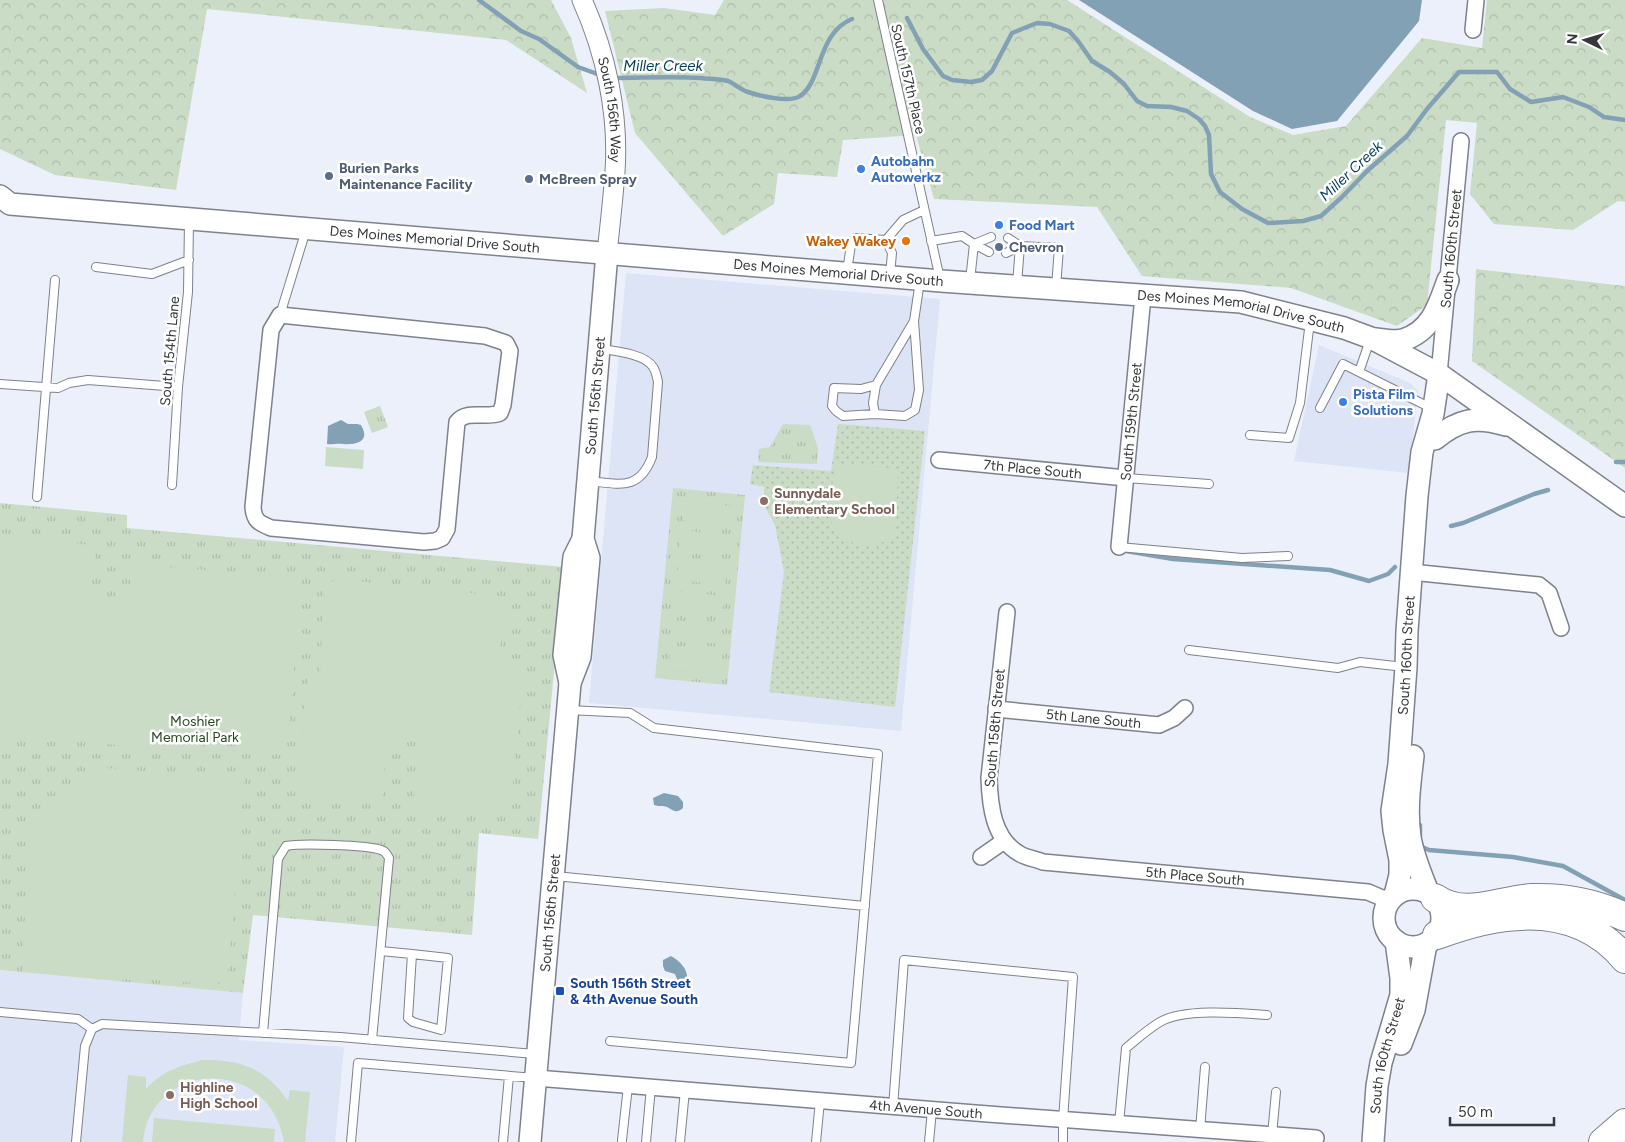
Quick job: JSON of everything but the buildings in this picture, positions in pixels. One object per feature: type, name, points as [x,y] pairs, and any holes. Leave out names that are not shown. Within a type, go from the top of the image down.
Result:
[{"type":"highway","points":[[1431,895],[1444,904],[1462,909],[1528,898],[1561,899],[1602,908],[1625,917]]},
{"type":"highway","points":[[1431,940],[1465,924],[1499,917],[1547,916],[1582,926],[1610,944],[1625,959]]},
{"type":"highway","points":[[1603,1142],[1625,1123]]},
{"type":"main road","name":"Des Moines Memorial Drive South","points":[[3,201],[190,219],[930,280],[1241,302],[1344,328],[1371,338],[1439,374],[1625,506]]},
{"type":"main road","name":"South 156th Street","points":[[530,1142],[570,683],[564,655],[574,557],[583,539],[607,253]]},
{"type":"main road","points":[[1371,338],[1402,340],[1426,327],[1437,310],[1448,280]]},
{"type":"main road","name":"South 160th Street","points":[[1431,895],[1413,851],[1408,816],[1421,667],[1418,625],[1421,573],[1434,439],[1434,412],[1439,374]]},
{"type":"main road","name":"South 160th Street","points":[[1392,898],[1400,875],[1400,860],[1392,810],[1399,764],[1407,631],[1422,452],[1434,412]]},
{"type":"main road","points":[[1434,439],[1452,426],[1466,421],[1479,420],[1514,427]]},
{"type":"main road","points":[[1411,888],[1420,889],[1431,895],[1440,907],[1442,916],[1441,926],[1431,940],[1410,947],[1396,941],[1390,935],[1384,918],[1385,909],[1392,898],[1402,890],[1411,888]]},
{"type":"main road","name":"South 160th Street","points":[[1383,1142],[1390,1077],[1396,1054],[1414,1010],[1431,940]]},
{"type":"main road","name":"South 160th Street","points":[[1373,1142],[1380,1070],[1401,995],[1401,978],[1396,941]]},
{"type":"street","name":"South 156th Way","points":[[582,0],[596,36],[603,61],[610,94],[614,129],[615,172],[607,253]]},
{"type":"street","points":[[1473,30],[1476,0]]},
{"type":"street","name":"South 160th Street","points":[[1439,374],[1461,141]]},
{"type":"street","name":"South 159th Street","points":[[1119,547],[1143,296]]},
{"type":"street","points":[[280,315],[485,336],[506,343],[510,352],[504,405],[500,413],[493,416],[467,415],[460,418],[457,422],[446,529],[442,538],[424,542],[271,528],[260,523],[254,516],[253,507],[271,330],[280,315]]},
{"type":"street","name":"7th Place South","points":[[939,460],[1126,478]]},
{"type":"street","points":[[1421,573],[1540,585],[1549,593],[1561,628]]},
{"type":"street","name":"South 158th Street","points":[[1004,841],[995,822],[990,802],[989,778],[1007,612]]},
{"type":"street","name":"5th Lane South","points":[[996,709],[1159,725],[1174,718],[1184,708]]},
{"type":"street","points":[[981,857],[1004,841]]},
{"type":"street","name":"5th Place South","points":[[1004,841],[1021,855],[1043,862],[1368,892],[1392,898]]},
{"type":"street","name":"4th Avenue South","points":[[536,1078],[893,1107],[1316,1138]]},
{"type":"lane","name":"South 157th Place","points":[[878,0],[931,241],[930,280]]},
{"type":"lane","points":[[886,240],[903,220],[924,210]]},
{"type":"lane","name":"South 154th Lane","points":[[172,485],[178,386],[188,292],[190,219]]},
{"type":"lane","points":[[280,315],[306,228]]},
{"type":"lane","points":[[931,241],[962,236],[989,252]]},
{"type":"lane","points":[[974,244],[991,237]]},
{"type":"lane","points":[[847,273],[851,245],[855,238],[886,240]]},
{"type":"lane","points":[[1008,238],[1020,246]]},
{"type":"lane","points":[[886,240],[892,253],[890,276]]},
{"type":"lane","points":[[970,283],[974,244]]},
{"type":"lane","points":[[1017,286],[1020,246]]},
{"type":"lane","points":[[1006,253],[1020,246],[1059,248],[1056,289]]},
{"type":"lane","points":[[96,267],[152,274],[189,260]]},
{"type":"lane","points":[[37,497],[55,280]]},
{"type":"lane","points":[[875,414],[873,404],[876,385],[914,321],[930,280]]},
{"type":"lane","points":[[1250,434],[1288,438],[1300,403],[1310,320]]},
{"type":"lane","points":[[876,385],[861,389],[834,388],[832,406],[843,416],[875,414],[905,416],[915,410],[918,390],[914,321]]},
{"type":"lane","points":[[1358,372],[1371,338]]},
{"type":"lane","points":[[587,480],[625,484],[633,482],[648,468],[652,456],[658,382],[653,366],[636,356],[599,348]]},
{"type":"lane","points":[[1320,408],[1343,364],[1434,412]]},
{"type":"lane","points":[[0,384],[58,388],[69,383],[88,380],[178,386]]},
{"type":"lane","points":[[1126,478],[1209,484]]},
{"type":"lane","points":[[1119,547],[1242,558],[1288,556]]},
{"type":"lane","points":[[1188,650],[1338,668],[1360,662],[1406,667]]},
{"type":"lane","points":[[567,710],[630,713],[654,728],[878,754],[851,1063],[610,1042]]},
{"type":"lane","points":[[263,1032],[278,859],[286,846],[296,844],[372,849],[385,852],[389,858],[372,1040]]},
{"type":"lane","points":[[553,876],[864,906]]},
{"type":"lane","points":[[380,951],[412,954],[448,958],[441,1030],[413,1022],[408,1018],[412,954]]},
{"type":"lane","points":[[893,1107],[904,960],[1073,977],[1063,1142]]},
{"type":"lane","points":[[0,1012],[78,1019],[92,1029]]},
{"type":"lane","points":[[1119,1124],[1126,1048],[1154,1027],[1161,1022],[1179,1016],[1224,1012],[1267,1015]]},
{"type":"lane","points":[[76,1142],[85,1046],[92,1029],[102,1024],[263,1032],[537,1054]]},
{"type":"lane","points":[[351,1142],[358,1063],[536,1078]]},
{"type":"lane","points":[[1200,1130],[1205,1067]]},
{"type":"lane","points":[[503,1142],[509,1076]]},
{"type":"lane","points":[[622,1140],[628,1086]]},
{"type":"lane","points":[[646,1142],[651,1088]]},
{"type":"lane","points":[[680,1142],[685,1090]]},
{"type":"lane","points":[[1272,1135],[1276,1092]]},
{"type":"lane","points":[[816,1142],[820,1101]]},
{"type":"lane","points":[[930,1142],[932,1110]]},
{"type":"shaded area","points":[[1079,0],[1422,0],[1419,21],[1337,121],[1292,129],[1253,111]]},
{"type":"shaded area","name":"Sunnydale Elementary School","points":[[626,273],[940,299],[901,731],[589,703]]},
{"type":"shaded area","points":[[1319,345],[1410,383],[1418,391],[1409,473],[1294,461]]},
{"type":"shaded area","points":[[341,420],[348,424],[361,425],[364,431],[363,439],[353,444],[327,444],[328,426]]},
{"type":"shaded area","points":[[664,793],[678,796],[683,802],[683,808],[675,811],[654,805],[653,798]]},
{"type":"shaded area","points":[[671,956],[681,964],[687,974],[687,982],[683,985],[679,984],[675,974],[665,971],[663,960]]},
{"type":"shaded area","name":"Highline High School","points":[[0,970],[243,993],[239,1040],[344,1047],[335,1142],[0,1142]]},
{"type":"green space","points":[[0,0],[551,0],[571,38],[587,93],[506,40],[207,9],[176,190],[55,175],[0,149]]},
{"type":"green space","points":[[724,0],[1067,0],[1250,117],[1293,135],[1346,126],[1422,38],[1482,48],[1487,0],[1625,0],[1625,202],[1618,201],[1573,230],[1494,224],[1470,194],[1477,123],[1446,120],[1427,305],[1397,326],[1291,288],[1142,276],[1097,207],[934,199],[916,135],[843,140],[837,177],[778,173],[774,204],[723,236],[635,133],[605,11],[664,8],[715,15]]},
{"type":"green space","points":[[1476,269],[1625,286],[1625,468],[1472,361]]},
{"type":"green space","points":[[380,406],[388,427],[372,433],[364,412]]},
{"type":"green space","points":[[783,424],[810,425],[818,448],[817,464],[758,462],[759,449],[770,447]]},
{"type":"green space","points":[[838,424],[925,431],[895,707],[769,692],[784,572],[775,525],[764,505],[764,487],[750,484],[753,465],[831,471]]},
{"type":"green space","points":[[326,447],[364,450],[363,469],[325,466]]},
{"type":"green space","points":[[836,463],[899,469],[894,539],[861,548],[833,529],[829,503]]},
{"type":"green space","points":[[673,488],[745,495],[727,685],[655,678]]},
{"type":"green space","points":[[684,501],[732,506],[730,525],[682,520]]},
{"type":"green space","name":"Moshier Memorial Park","points":[[0,503],[127,515],[127,528],[564,567],[538,839],[479,833],[472,935],[253,915],[243,993],[0,970]]},
{"type":"green space","points":[[681,530],[730,535],[728,554],[679,549]]},
{"type":"green space","points":[[0,533],[97,546],[90,596],[133,599],[128,564],[297,577],[302,585],[286,756],[244,747],[203,728],[201,753],[0,734]]},
{"type":"green space","points":[[679,561],[727,566],[725,585],[677,580]]},
{"type":"green space","points":[[336,579],[510,597],[498,657],[524,660],[510,817],[413,808],[419,734],[387,746],[381,805],[296,796],[308,673],[320,674],[324,587]]},
{"type":"green space","points":[[675,591],[724,596],[722,615],[674,610]]},
{"type":"green space","points":[[672,620],[721,625],[719,644],[671,639]]},
{"type":"green space","points":[[670,651],[718,655],[717,674],[668,670]]},
{"type":"green space","points":[[94,767],[244,779],[228,976],[217,984],[22,972],[30,822]]},
{"type":"green space","points":[[203,1060],[230,1062],[252,1068],[270,1081],[288,1101],[290,1090],[310,1092],[305,1142],[284,1142],[274,1113],[257,1093],[235,1082],[210,1079],[187,1083],[166,1095],[150,1115],[143,1142],[122,1142],[128,1075],[146,1077],[146,1089],[166,1073],[186,1064]]},
{"type":"green space","points":[[154,1118],[275,1129],[274,1142],[152,1142]]},
{"type":"waterway","name":"Miller Creek","points":[[479,0],[521,31],[539,39],[578,67],[603,76]]},
{"type":"waterway","name":"Miller Creek","points":[[907,18],[923,49],[943,76],[952,80],[971,82],[982,80],[992,71],[1012,33],[1037,23],[1050,24],[1069,31],[1092,61],[1110,72],[1124,84],[1137,101],[1147,106],[1171,107],[1187,111],[1199,119],[1209,135],[1211,174],[1220,192],[1242,209],[1268,223],[1303,221],[1321,216],[1367,171],[1407,136],[1427,109],[1459,72],[1497,72],[1510,89],[1531,102],[1563,97],[1589,107],[1604,117],[1625,120]]},
{"type":"waterway","name":"Miller Creek","points":[[613,78],[679,77],[718,79],[728,81],[745,91],[760,95],[782,99],[795,98],[807,89],[832,35],[852,19]]},
{"type":"waterway","points":[[1616,462],[1625,462]]},
{"type":"waterway","points":[[1451,526],[1548,490]]},
{"type":"waterway","points":[[1126,551],[1173,559],[1330,570],[1369,581],[1388,574],[1395,567]]},
{"type":"waterway","points":[[1420,825],[1420,836]]},
{"type":"waterway","points":[[1421,844],[1422,847],[1429,850],[1513,857],[1563,866],[1625,900]]},
{"type":"place","name":"Autobahn Autowerkz","points":[[861,169]]},
{"type":"place","name":"Burien Parks Maintenance Facility","points":[[329,176]]},
{"type":"place","name":"McBreen Spray","points":[[529,179]]},
{"type":"place","name":"Food Mart","points":[[999,225]]},
{"type":"place","name":"Wakey Wakey","points":[[906,241]]},
{"type":"place","name":"Chevron","points":[[999,247]]},
{"type":"place","name":"Pista Film Solutions","points":[[1343,402]]},
{"type":"place","name":"Sunnydale Elementary School","points":[[764,501]]},
{"type":"place","name":"South 156th Street & 4th Avenue South","points":[[560,991]]},
{"type":"place","name":"Highline High School","points":[[170,1095]]}]
